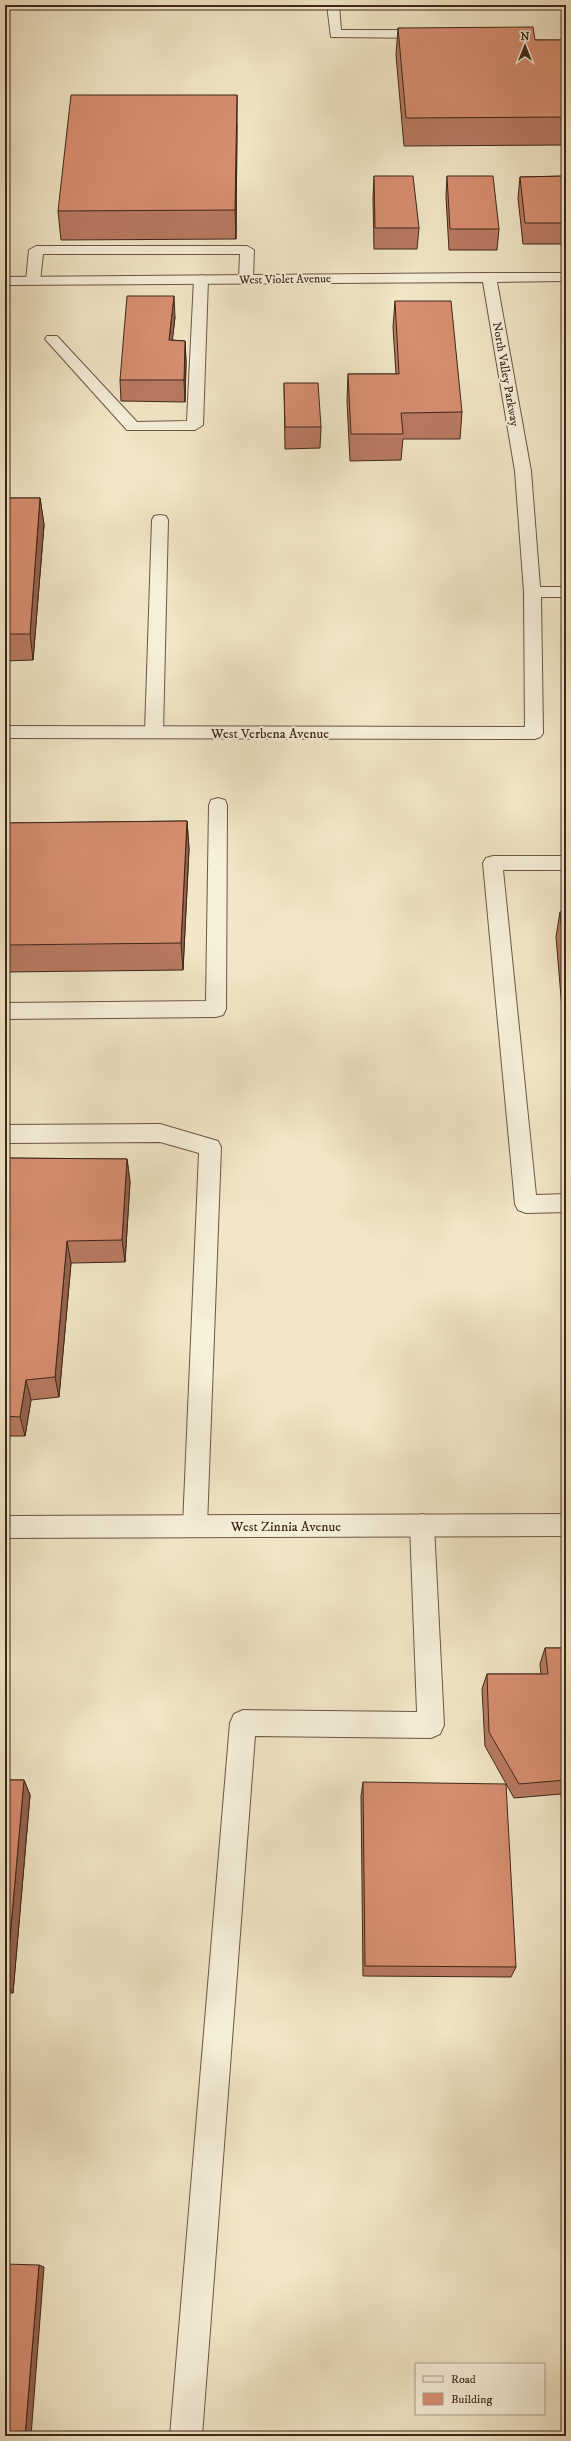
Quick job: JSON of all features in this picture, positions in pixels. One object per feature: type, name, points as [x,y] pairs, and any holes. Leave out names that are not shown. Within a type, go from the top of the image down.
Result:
[{"type":"street","points":[[333,5],[335,34],[437,34]]},
{"type":"street","points":[[32,281],[36,250],[247,250],[246,279]]},
{"type":"street","name":"North Valley Parkway","points":[[489,277],[523,471],[532,592],[534,733]]},
{"type":"street","name":"West Violet Avenue","points":[[5,281],[566,277]]},
{"type":"street","points":[[52,339],[133,427],[195,425],[200,279]]},
{"type":"street","points":[[154,732],[160,520]]},
{"type":"street","points":[[532,592],[566,592]]},
{"type":"street","name":"West Verbena Avenue","points":[[5,732],[534,733]]},
{"type":"street","points":[[5,1011],[216,1009],[218,805]]},
{"type":"street","points":[[566,863],[493,863],[526,1204],[566,1203]]},
{"type":"street","points":[[5,1134],[160,1133],[210,1147],[195,1526]]},
{"type":"street","points":[[186,2436],[243,1723],[431,1725],[422,1525]]},
{"type":"street","name":"West Zinnia Avenue","points":[[5,1527],[566,1525]]},
{"type":"building","points":[[533,27],[535,40],[566,40],[566,117],[406,118],[398,28]]},
{"type":"building","points":[[71,95],[237,95],[235,210],[58,211]]},
{"type":"building","points":[[374,176],[413,176],[419,228],[375,228]]},
{"type":"building","points":[[447,176],[493,176],[499,229],[450,229]]},
{"type":"building","points":[[566,176],[566,223],[525,223],[520,177]]},
{"type":"building","points":[[127,296],[174,296],[169,340],[185,341],[184,380],[120,380]]},
{"type":"building","points":[[395,301],[451,301],[462,412],[401,413],[403,434],[351,434],[348,374],[399,374]]},
{"type":"building","points":[[284,383],[318,383],[321,427],[285,427]]},
{"type":"building","points":[[5,498],[40,498],[30,634],[5,634]]},
{"type":"building","points":[[187,821],[181,943],[5,945],[5,823]]},
{"type":"building","points":[[560,912],[566,912],[566,976]]},
{"type":"building","points":[[5,1158],[127,1159],[122,1240],[67,1241],[55,1377],[26,1380],[20,1417],[5,1416]]},
{"type":"building","points":[[545,1648],[566,1648],[566,1780],[519,1784],[489,1732],[487,1674],[548,1674]]},
{"type":"building","points":[[5,1780],[24,1780],[6,1983],[5,1983]]},
{"type":"building","points":[[363,1782],[506,1784],[516,1967],[365,1966]]},
{"type":"building","points":[[5,2264],[39,2265],[25,2436],[5,2436]]}]
